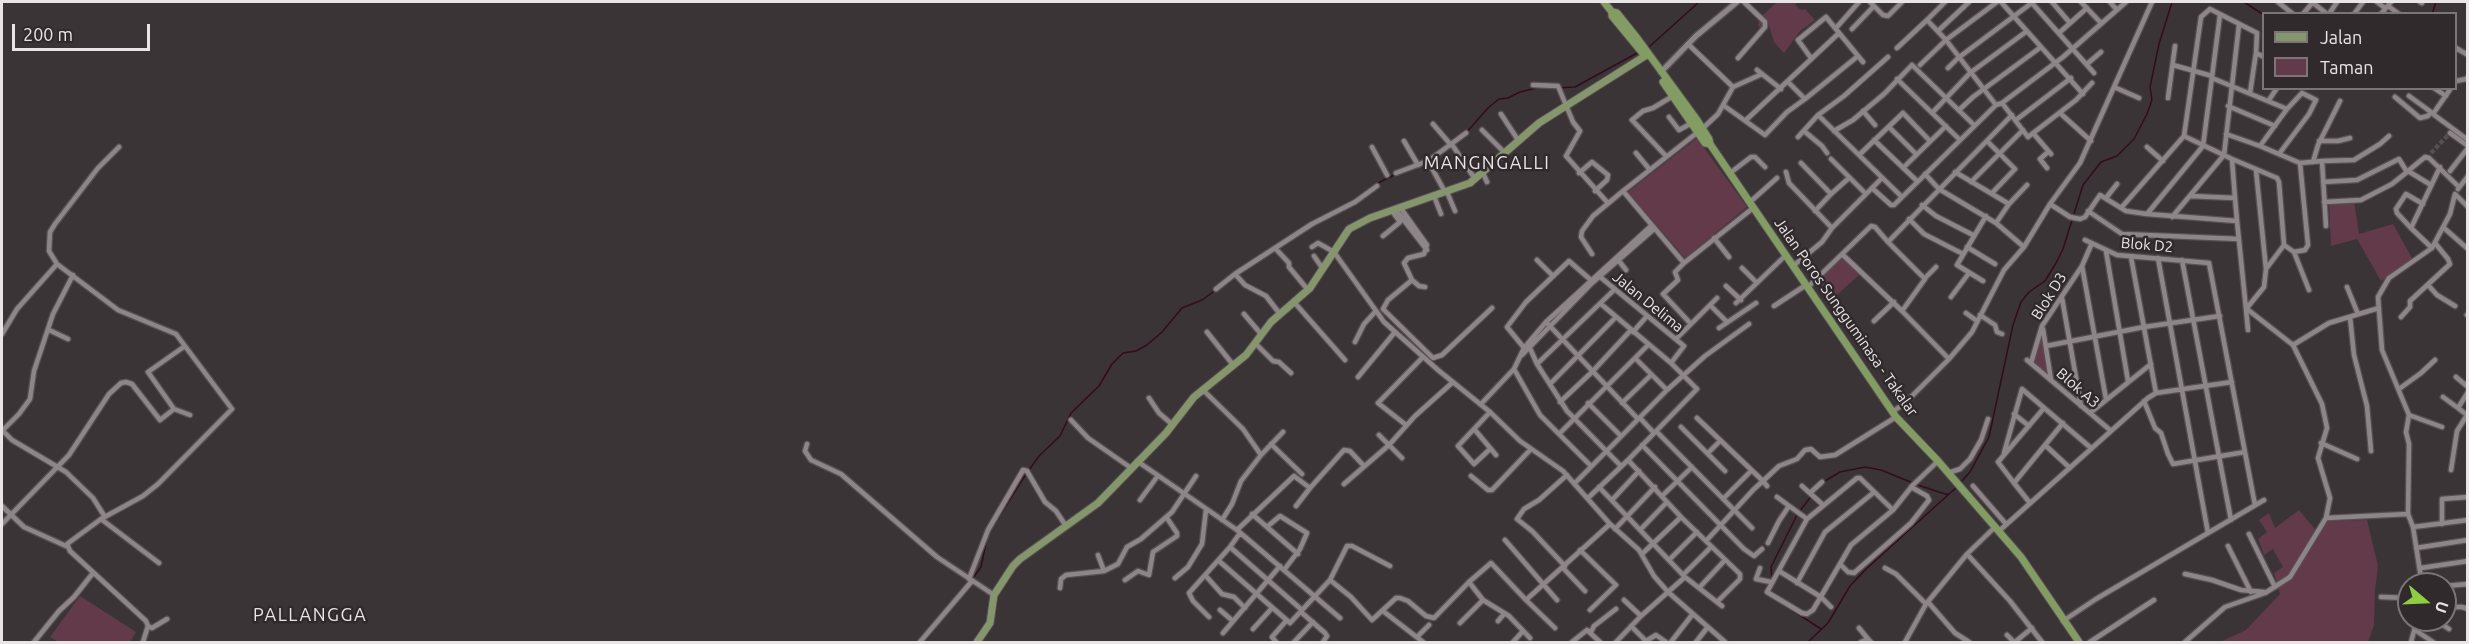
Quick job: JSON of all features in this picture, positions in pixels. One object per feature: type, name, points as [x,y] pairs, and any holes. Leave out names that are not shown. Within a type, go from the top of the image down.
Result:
[{"type":"highway","points":[[1604,2],[1612,12],[1612,16],[1643,51]]},
{"type":"highway","name":"Jalan Poros Sungguminasa - Takalar","points":[[1643,51],[1661,72],[1700,130],[1705,142],[1710,144],[1894,415],[1938,461],[1997,529],[2032,572],[2079,642]]},
{"type":"highway","name":"Jalan Poros Sungguminasa - Takalar","points":[[1643,51],[1692,123],[1700,130]]},
{"type":"main road","points":[[977,642],[990,623],[994,595],[1008,572],[1020,559],[1098,502],[1173,425],[1194,397],[1234,366],[1280,314],[1308,290],[1355,225],[1398,211],[1476,179],[1548,116],[1566,106],[1643,51]]},
{"type":"street","points":[[1661,72],[1730,4],[1737,2]]},
{"type":"street","points":[[1738,58],[1765,27],[1765,22],[1744,2]]},
{"type":"street","points":[[1746,120],[1781,89],[1838,31],[1859,2]]},
{"type":"street","points":[[1852,29],[1872,4],[1888,16],[1902,2]]},
{"type":"street","points":[[1897,48],[1945,2]]},
{"type":"street","points":[[1938,31],[1969,2]]},
{"type":"street","points":[[1920,65],[1946,40],[1999,2],[2071,78],[2083,94]]},
{"type":"street","points":[[1948,68],[2032,2],[2094,73]]},
{"type":"street","points":[[2052,2],[2070,23]]},
{"type":"street","points":[[2081,2],[2101,23]]},
{"type":"street","points":[[2110,2],[2117,9]]},
{"type":"street","points":[[1872,188],[1892,205],[1995,105],[2002,103],[2056,63],[2126,2]]},
{"type":"street","points":[[1706,541],[1765,484],[1779,466],[1797,459],[1805,450],[1811,450],[1820,457],[1835,455],[1894,415],[1972,332],[2004,270],[2024,247],[2050,204],[2080,163],[2152,2]]},
{"type":"street","points":[[2278,2],[2290,12]]},
{"type":"street","points":[[2312,2],[2325,12]]},
{"type":"street","points":[[2377,2],[2388,5]]},
{"type":"street","points":[[2059,33],[2087,8]]},
{"type":"street","points":[[2121,208],[2184,136],[2199,20],[2208,9],[2262,35]]},
{"type":"street","points":[[2147,214],[2203,146],[2220,15]]},
{"type":"street","points":[[1811,58],[1798,39],[1826,17],[1863,62]]},
{"type":"street","points":[[1927,20],[1946,40],[1995,105]]},
{"type":"street","points":[[2172,217],[2224,155],[2239,25]]},
{"type":"street","points":[[1932,112],[1970,73],[2027,31]]},
{"type":"street","points":[[2250,93],[2257,33]]},
{"type":"street","points":[[1688,44],[1732,87]]},
{"type":"street","points":[[2168,98],[2175,46]]},
{"type":"street","points":[[1959,110],[1983,89],[2041,47]]},
{"type":"street","points":[[2087,64],[2101,52]]},
{"type":"street","points":[[2256,53],[2262,56]]},
{"type":"street","points":[[1723,105],[1766,135],[1787,112],[1858,56]]},
{"type":"street","points":[[1798,137],[1818,115],[1844,96],[1888,57]]},
{"type":"street","points":[[2173,65],[2212,77],[2287,109]]},
{"type":"street","points":[[1834,132],[1863,111],[1914,66],[1974,125]]},
{"type":"street","points":[[1757,70],[1781,89]]},
{"type":"street","points":[[1592,254],[1581,233],[1585,225],[1607,202],[1711,122],[1732,87],[1762,74]]},
{"type":"street","points":[[2016,120],[2071,78]]},
{"type":"street","points":[[1897,79],[1960,140]]},
{"type":"street","points":[[1788,82],[1805,99]]},
{"type":"street","points":[[2002,103],[2028,137],[2083,94],[2092,83]]},
{"type":"street","points":[[1533,85],[1551,84],[1559,89],[1580,130],[1566,156],[1607,202]]},
{"type":"street","points":[[2114,87],[2139,98]]},
{"type":"street","points":[[2269,100],[2276,90]]},
{"type":"street","points":[[2437,90],[2446,96]]},
{"type":"street","points":[[2394,97],[2420,117],[2428,116],[2450,90]]},
{"type":"street","points":[[2259,146],[2302,92],[2316,100],[2309,114],[2279,154]]},
{"type":"street","points":[[1666,156],[1632,120],[1642,111],[1653,108],[1673,96]]},
{"type":"street","points":[[2409,96],[2468,140]]},
{"type":"street","points":[[2313,162],[2319,141],[2340,100]]},
{"type":"street","points":[[2228,106],[2275,126]]},
{"type":"street","points":[[1863,111],[1875,125]]},
{"type":"street","points":[[1859,156],[1903,113],[1930,141]]},
{"type":"street","points":[[2060,113],[2091,141]]},
{"type":"street","points":[[1502,114],[1518,140]]},
{"type":"street","points":[[1818,115],[1902,197]]},
{"type":"street","points":[[1888,242],[2012,115]]},
{"type":"street","points":[[1669,117],[1679,130],[1692,123]]},
{"type":"street","points":[[1433,124],[1476,179]]},
{"type":"street","points":[[1903,168],[1946,126]]},
{"type":"street","points":[[1889,127],[1916,154]]},
{"type":"street","points":[[1482,130],[1505,153]]},
{"type":"street","points":[[1971,182],[2023,130]]},
{"type":"street","points":[[1804,131],[1827,153]]},
{"type":"street","points":[[1396,173],[1429,161],[1452,146],[1466,133]]},
{"type":"street","points":[[2033,133],[2050,153],[2041,158]]},
{"type":"street","points":[[2450,133],[2468,147],[2450,171]]},
{"type":"street","points":[[2226,134],[2300,163],[2354,160],[2380,144],[2388,136]]},
{"type":"street","points":[[2184,136],[2277,178],[2284,245],[2265,269]]},
{"type":"street","points":[[2319,141],[2338,141],[2350,138]]},
{"type":"street","points":[[1874,140],[1917,181]]},
{"type":"street","points":[[1404,141],[1418,165]]},
{"type":"street","points":[[1986,141],[2015,169],[1992,193]]},
{"type":"street","points":[[66,546],[103,518],[143,496],[158,484],[231,411],[230,404],[172,331],[135,319],[118,310],[57,264],[49,251],[51,232],[98,168],[119,147]]},
{"type":"street","points":[[1372,147],[1387,174]]},
{"type":"street","points":[[2147,147],[2163,161]]},
{"type":"street","points":[[2035,152],[2047,168]]},
{"type":"street","points":[[1636,153],[1650,170]]},
{"type":"street","points":[[2431,185],[2408,171],[2429,155],[2459,187]]},
{"type":"street","points":[[1730,174],[1752,156],[1765,167]]},
{"type":"street","points":[[1831,159],[1866,194]]},
{"type":"street","points":[[2232,159],[2248,330]]},
{"type":"street","points":[[2323,182],[2357,180],[2398,159],[2407,172],[2392,184],[2359,201],[2324,202]]},
{"type":"street","points":[[1429,161],[1455,211]]},
{"type":"street","points":[[2322,161],[2326,226]]},
{"type":"street","points":[[1579,173],[1592,162],[1608,176],[1607,180],[1595,190]]},
{"type":"street","points":[[1801,163],[1831,194]]},
{"type":"street","points":[[2294,252],[2305,250],[2308,245],[2300,163]]},
{"type":"street","points":[[2411,228],[2440,167]]},
{"type":"street","points":[[2246,309],[2266,285],[2256,170]]},
{"type":"street","points":[[1786,172],[1789,183],[1832,228]]},
{"type":"street","points":[[1955,172],[2010,204]]},
{"type":"street","points":[[1483,173],[1487,182]]},
{"type":"street","points":[[1925,174],[1940,189],[1986,216],[2024,247]]},
{"type":"street","points":[[2421,572],[2413,527],[2408,514],[2409,444],[2406,432],[2409,415],[2381,347],[2379,294],[2386,280],[2433,246],[2444,228],[2459,187],[2468,176]]},
{"type":"street","points":[[1690,324],[1664,294],[1678,280],[1675,272],[1752,205],[1777,178]]},
{"type":"street","points":[[1815,211],[1849,178]]},
{"type":"street","points":[[1793,266],[1822,242],[1832,228],[1882,178]]},
{"type":"street","points":[[2106,198],[2117,184]]},
{"type":"street","points":[[1996,223],[2027,185]]},
{"type":"street","points":[[1216,289],[1323,217],[1355,202],[1377,186]]},
{"type":"street","points":[[1623,191],[1684,262]]},
{"type":"street","points":[[2401,317],[2410,307],[2409,303],[2450,263],[2411,228],[2396,210],[2406,194],[2423,204]]},
{"type":"street","points":[[2456,194],[2468,207]]},
{"type":"street","points":[[1434,196],[1441,214]]},
{"type":"street","points":[[2050,204],[2078,220],[2084,218],[2098,196],[2106,198],[2121,208],[2147,214],[2237,221]]},
{"type":"street","points":[[2190,196],[2235,198]]},
{"type":"street","points":[[1922,205],[1936,216],[1973,235]]},
{"type":"street","points":[[1383,236],[1400,224],[1398,211]]},
{"type":"street","points":[[1398,211],[1426,247],[1422,255],[1412,256],[1405,261],[1404,266],[1412,280],[1419,286],[1425,287]]},
{"type":"street","points":[[2088,211],[2122,234],[2239,239]]},
{"type":"street","points":[[1983,281],[1957,265],[1986,216]]},
{"type":"street","points":[[1909,219],[1924,234],[1963,254]]},
{"type":"street","points":[[1774,306],[1807,286],[1843,255],[1872,225],[1925,278]]},
{"type":"street","points":[[1481,404],[1514,369],[1526,349],[1547,324],[1592,281],[1619,261],[1652,227]]},
{"type":"street","points":[[2444,228],[2468,249]]},
{"type":"street","points":[[1714,238],[1729,256]]},
{"type":"street","name":"Blok D2","points":[[2085,240],[2105,250],[2131,257],[2208,261],[2220,316]]},
{"type":"street","points":[[1599,276],[1637,242]]},
{"type":"street","name":"Blok D3","points":[[2029,362],[2042,326],[2082,266],[2092,243]]},
{"type":"street","points":[[1312,247],[1321,244],[1334,252],[1363,291],[1375,312],[1395,332],[1531,449],[1567,475],[1610,524],[1642,554],[1654,576],[1668,592],[1725,642]]},
{"type":"street","points":[[2284,245],[2294,252],[2309,290]]},
{"type":"street","points":[[1967,247],[1995,264]]},
{"type":"street","points":[[1276,249],[1308,290]]},
{"type":"street","points":[[2105,250],[2128,381]]},
{"type":"street","points":[[1726,286],[1739,302],[1786,255]]},
{"type":"street","points":[[1843,255],[1894,302],[1949,359]]},
{"type":"street","points":[[1314,256],[1323,269]]},
{"type":"street","points":[[2131,257],[2156,393]]},
{"type":"street","points":[[2157,258],[2208,534]]},
{"type":"street","points":[[1537,260],[1552,275]]},
{"type":"street","points":[[2182,260],[2195,319],[2231,520]]},
{"type":"street","points":[[1592,281],[1571,261],[1552,275],[1526,302],[1507,327],[1537,364],[1560,402],[1621,466]]},
{"type":"street","points":[[1619,261],[1626,270]]},
{"type":"street","points":[[2,334],[17,309],[57,264]]},
{"type":"street","points":[[2082,266],[2106,399]]},
{"type":"street","points":[[1902,311],[1925,278],[1936,267]]},
{"type":"street","points":[[1742,268],[1757,282]]},
{"type":"street","points":[[1951,297],[1969,273]]},
{"type":"street","points":[[73,275],[60,299],[34,371],[27,404],[2,431],[12,440],[57,466],[93,498],[103,518],[159,563]]},
{"type":"street","points":[[1236,276],[1251,289],[1266,296],[1280,314]]},
{"type":"street","name":"Jalan Delima","points":[[1599,276],[1684,347],[1671,363]]},
{"type":"street","points":[[1412,280],[1388,300],[1383,309],[1433,358],[1442,354],[1492,308]]},
{"type":"street","points":[[2428,285],[2437,295],[2456,306]]},
{"type":"street","points":[[2347,287],[2358,314]]},
{"type":"street","points":[[1537,364],[1614,290]]},
{"type":"street","points":[[1676,339],[1717,298]]},
{"type":"street","points":[[2062,298],[2081,406]]},
{"type":"street","points":[[1294,302],[1345,360]]},
{"type":"street","points":[[1874,321],[1894,302]]},
{"type":"street","points":[[1719,328],[1756,303]]},
{"type":"street","points":[[1588,498],[1697,388],[1671,363],[1600,304]]},
{"type":"street","points":[[1710,305],[1727,322]]},
{"type":"street","points":[[2293,345],[2321,327],[2379,308]]},
{"type":"street","points":[[2186,642],[2225,607],[2265,593],[2294,573],[2326,518],[2330,498],[2319,463],[2321,443],[2327,428],[2325,414],[2311,380],[2293,345],[2246,309]]},
{"type":"street","points":[[1355,342],[1364,324],[1375,312]]},
{"type":"street","points":[[1966,313],[1977,321]]},
{"type":"street","points":[[1244,314],[1261,334]]},
{"type":"street","points":[[1980,315],[2002,334]]},
{"type":"street","points":[[1560,402],[1647,316]]},
{"type":"street","points":[[2046,346],[2144,327],[2220,316],[2255,506]]},
{"type":"street","points":[[2350,317],[2354,355],[2367,406],[2371,451]]},
{"type":"street","points":[[1550,384],[1616,318]]},
{"type":"street","points":[[1547,324],[1622,403],[1692,467],[1752,528]]},
{"type":"street","points":[[1575,483],[1667,390],[1705,356],[1749,324]]},
{"type":"street","points":[[2042,326],[2051,380]]},
{"type":"street","points":[[49,330],[68,339]]},
{"type":"street","points":[[1208,332],[1234,366]]},
{"type":"street","points":[[1324,338],[1330,332]]},
{"type":"street","points":[[1358,377],[1395,332]]},
{"type":"street","points":[[1255,343],[1273,362],[1279,362],[1292,373]]},
{"type":"street","points":[[1560,433],[1648,345]]},
{"type":"street","points":[[185,346],[148,372],[174,409],[190,415]]},
{"type":"street","points":[[1406,425],[1378,403],[1423,357]]},
{"type":"street","points":[[1635,358],[1667,390]]},
{"type":"street","points":[[2399,389],[2435,360]]},
{"type":"street","name":"Blok A3","points":[[2029,362],[2110,430]]},
{"type":"street","points":[[2090,413],[2151,364]]},
{"type":"street","points":[[1514,369],[1540,415],[1591,466]]},
{"type":"street","points":[[1622,403],[1651,375]]},
{"type":"street","points":[[2456,378],[2468,387]]},
{"type":"street","points":[[1344,484],[1389,445],[1406,425],[1453,382]]},
{"type":"street","points":[[1905,642],[1927,603],[1967,554],[2006,524],[2144,401],[2156,393],[2232,382]]},
{"type":"street","points":[[2,524],[74,450],[109,394],[121,383],[132,384],[159,420],[174,409]]},
{"type":"street","points":[[2030,503],[1998,465],[2003,455],[2021,388],[2091,448]]},
{"type":"street","points":[[1203,390],[1243,429],[1261,455]]},
{"type":"street","points":[[2458,408],[2468,392]]},
{"type":"street","points":[[2443,397],[2468,415],[2457,431],[2451,470]]},
{"type":"street","points":[[1149,398],[1159,413],[1173,425]]},
{"type":"street","points":[[2144,401],[2156,428],[2162,433],[2172,463],[2178,464],[2245,452]]},
{"type":"street","points":[[1588,403],[1621,436]]},
{"type":"street","points":[[2003,455],[2044,408]]},
{"type":"street","points":[[1490,412],[1458,447],[1474,464],[1490,449]]},
{"type":"street","points":[[2014,414],[2029,426]]},
{"type":"street","points":[[2409,415],[2442,428]]},
{"type":"street","points":[[1697,418],[1765,484]]},
{"type":"street","points":[[1949,474],[1960,469],[1970,459],[1981,440],[1988,419]]},
{"type":"street","points":[[1071,420],[1088,438],[1131,468]]},
{"type":"street","points":[[2014,483],[2063,423]]},
{"type":"street","points":[[1681,427],[1725,471]]},
{"type":"street","points":[[1475,430],[1496,455]]},
{"type":"street","points":[[1222,520],[1232,504],[1241,481],[1283,432]]},
{"type":"street","points":[[1379,435],[1402,458]]},
{"type":"street","points":[[1708,453],[1720,441]]},
{"type":"street","points":[[2321,443],[2357,459]]},
{"type":"street","points":[[807,444],[805,451],[811,460],[846,478],[937,557],[994,595]]},
{"type":"street","points":[[1271,444],[1302,474]]},
{"type":"street","points":[[1642,445],[1752,555],[1762,549]]},
{"type":"street","points":[[2045,445],[2070,468]]},
{"type":"street","points":[[1471,476],[1491,490],[1531,449]]},
{"type":"street","points":[[1296,506],[1344,450],[1350,451],[1364,466]]},
{"type":"street","points":[[1599,487],[1684,576],[1720,604],[1740,579],[1740,574],[1681,517],[1628,460]]},
{"type":"street","points":[[1893,510],[1858,477],[1822,504],[1807,519],[1779,571],[1770,581],[1767,592],[1803,614],[1813,610],[1851,545],[1893,510],[1914,484],[1938,461]]},
{"type":"street","points":[[1137,462],[1238,532],[1340,618]]},
{"type":"street","points":[[1662,496],[1692,467]]},
{"type":"street","points":[[920,642],[971,580],[988,530],[1023,470],[1027,471],[1045,502],[1056,511],[1066,526]]},
{"type":"street","points":[[1612,500],[1639,471]]},
{"type":"street","points":[[1723,499],[1751,471]]},
{"type":"street","points":[[1567,475],[1539,500],[1524,509],[1517,518],[1585,591]]},
{"type":"street","points":[[1060,588],[1060,579],[1066,575],[1104,571],[1118,564],[1124,557],[1125,549],[1167,518],[1196,476]]},
{"type":"street","points":[[1209,617],[1189,594],[1194,586],[1219,561],[1252,514],[1294,476],[1310,488]]},
{"type":"street","points":[[1140,500],[1156,477]]},
{"type":"street","points":[[1811,494],[1822,482]]},
{"type":"street","points":[[1839,564],[1845,570],[1854,573],[1911,523],[1929,500],[1914,484]]},
{"type":"street","points":[[1802,486],[1822,504]]},
{"type":"street","points":[[1973,486],[2006,524]]},
{"type":"street","points":[[1615,529],[1655,487]]},
{"type":"street","points":[[1797,583],[1824,532],[1874,493]]},
{"type":"street","points":[[1777,497],[1807,519]]},
{"type":"street","points":[[2442,524],[2442,499],[2468,497]]},
{"type":"street","points":[[2063,621],[2096,599],[2264,500]]},
{"type":"street","points":[[1641,529],[1667,502]]},
{"type":"street","points":[[2,506],[29,530],[66,546],[141,616],[148,626]]},
{"type":"street","points":[[1768,543],[1779,521],[1791,508]]},
{"type":"street","points":[[1175,578],[1191,563],[1202,544],[1206,510]]},
{"type":"street","points":[[1252,514],[1298,554]]},
{"type":"street","points":[[2326,518],[2408,514]]},
{"type":"street","points":[[1223,633],[1268,580],[1298,554],[1306,533],[1280,516],[1268,526]]},
{"type":"street","points":[[1642,554],[1681,517]]},
{"type":"street","points":[[1125,580],[1138,571],[1149,574],[1154,552],[1177,536],[1178,533],[1167,518]]},
{"type":"street","points":[[2413,527],[2468,520]]},
{"type":"street","points":[[1526,600],[1610,524]]},
{"type":"street","points":[[1669,560],[1696,532]]},
{"type":"street","points":[[2249,534],[2275,587]]},
{"type":"street","points":[[1505,540],[1557,600]]},
{"type":"street","points":[[2416,548],[2468,540]]},
{"type":"street","points":[[1219,561],[1286,621],[1292,622],[1330,580],[1345,549],[1349,546],[1390,566]]},
{"type":"street","points":[[2228,546],[2251,592]]},
{"type":"street","points":[[1230,547],[1326,635],[1323,642]]},
{"type":"street","points":[[1616,642],[1711,547]]},
{"type":"street","points":[[1580,550],[1617,585],[1590,610]]},
{"type":"street","points":[[1967,554],[2042,642]]},
{"type":"street","points":[[1098,555],[1104,571]]},
{"type":"street","points":[[1699,588],[1725,560]]},
{"type":"street","points":[[2421,568],[2468,561]]},
{"type":"street","points":[[1330,580],[1351,597],[1370,620],[1373,620],[1396,598],[1408,601],[1426,616],[1434,618],[1491,563],[1555,628]]},
{"type":"street","points":[[1760,568],[1755,579],[1770,581]]},
{"type":"street","points":[[1885,568],[1896,574],[1955,633],[1969,642]]},
{"type":"street","points":[[1779,571],[1821,597],[1831,607]]},
{"type":"street","points":[[35,641],[93,573]]},
{"type":"street","points":[[2185,574],[2251,592],[2265,593]]},
{"type":"street","points":[[1205,575],[1222,594],[1233,597],[1245,608]]},
{"type":"street","points":[[1469,582],[1483,600],[1495,605],[1509,616],[1530,638]]},
{"type":"street","points":[[2381,597],[2397,598]]},
{"type":"street","points":[[1460,623],[1483,600]]},
{"type":"street","points":[[1624,600],[1641,616]]},
{"type":"street","points":[[2090,642],[2154,600]]},
{"type":"street","points":[[1254,629],[1272,608]]},
{"type":"street","points":[[1591,632],[1594,626],[1616,609]]},
{"type":"street","points":[[1220,610],[1233,621]]},
{"type":"street","points":[[1383,611],[1423,642]]},
{"type":"street","points":[[1498,621],[1504,614]]},
{"type":"street","points":[[1671,642],[1692,615]]},
{"type":"street","points":[[148,626],[152,627],[167,619]]},
{"type":"street","points":[[1265,642],[1274,640],[1286,621]]},
{"type":"street","points":[[1294,642],[1313,622]]},
{"type":"street","points":[[143,642],[148,626]]},
{"type":"street","points":[[1417,637],[1429,626]]},
{"type":"street","points":[[1631,626],[1645,642],[1656,635],[1666,642]]},
{"type":"street","points":[[1696,642],[1707,628]]},
{"type":"street","points":[[1859,628],[1869,641]]},
{"type":"street","points":[[2007,635],[2015,642],[2032,628]]},
{"type":"street","points":[[1572,642],[1586,630],[1600,642]]},
{"type":"street","points":[[1513,642],[1523,631]]},
{"type":"street","points":[[2418,632],[2433,642]]},
{"type":"street","points":[[35,641],[42,642]]},
{"type":"street","points":[[1861,642],[1869,641]]},
{"type":"green space","points":[[1777,2],[1797,2],[1795,5],[1801,10],[1805,9],[1815,20],[1800,31],[1784,53],[1774,42],[1768,22],[1761,29],[1758,25],[1762,16]]},
{"type":"green space","points":[[1697,138],[1747,207],[1685,258],[1628,192]]},
{"type":"green space","points":[[2354,201],[2359,234],[2393,224],[2413,260],[2381,281],[2357,239],[2331,246],[2329,203]]},
{"type":"green space","points":[[1843,256],[1859,275],[1830,301],[1814,281]]},
{"type":"green space","points":[[2044,329],[2055,380],[2033,362]]},
{"type":"green space","points":[[2299,510],[2319,534],[2327,521],[2367,520],[2378,566],[2374,625],[2368,642],[2220,642],[2246,630],[2280,594],[2274,573],[2283,567],[2273,549],[2264,555],[2258,539],[2267,532],[2259,520],[2269,513],[2275,528]]},
{"type":"green space","points":[[80,596],[136,632],[130,642],[58,642],[50,637]]},
{"type":"waterway","points":[[1649,47],[1699,2]]},
{"type":"waterway","points":[[1960,483],[1970,472],[1989,437],[2013,325],[2021,302],[2029,292],[2045,281],[2056,263],[2063,249],[2083,185],[2101,162],[2117,156],[2134,139],[2147,114],[2152,100],[2150,87],[2159,44],[2172,2]]},
{"type":"waterway","points":[[2244,2],[2262,14]]},
{"type":"waterway","points":[[2433,12],[2436,2]]},
{"type":"waterway","points":[[1554,88],[1575,87],[1639,52]]},
{"type":"waterway","points":[[1466,133],[1499,99],[1541,87]]},
{"type":"waterway","points":[[1376,184],[1396,174]]},
{"type":"waterway","points":[[1259,261],[1275,250]]},
{"type":"waterway","points":[[1029,470],[1039,456],[1060,436],[1071,413],[1099,386],[1112,364],[1123,353],[1136,351],[1147,345],[1162,332],[1182,308],[1202,300],[1216,290]]},
{"type":"waterway","points":[[1825,481],[1840,472],[1865,467],[1881,470],[1913,483]]},
{"type":"waterway","points":[[995,523],[1026,474]]},
{"type":"waterway","points":[[1918,485],[1945,494],[1949,494],[1957,487]]},
{"type":"waterway","points":[[1800,511],[1815,491]]},
{"type":"waterway","points":[[1808,642],[1828,623],[1850,586],[1865,570],[1949,494]]},
{"type":"waterway","points":[[1766,589],[1772,578],[1771,567],[1797,515]]},
{"type":"waterway","points":[[973,578],[981,567],[987,538]]},
{"type":"waterway","points":[[1781,603],[1821,629]]},
{"type":"waterway","points":[[924,642],[949,611]]},
{"type":"tunnel","points":[[2431,153],[2450,133]]},
{"type":"district","name":"MANGNGALLI","points":[[1487,163]]},
{"type":"district","name":"PALLANGGA","points":[[310,615]]}]
